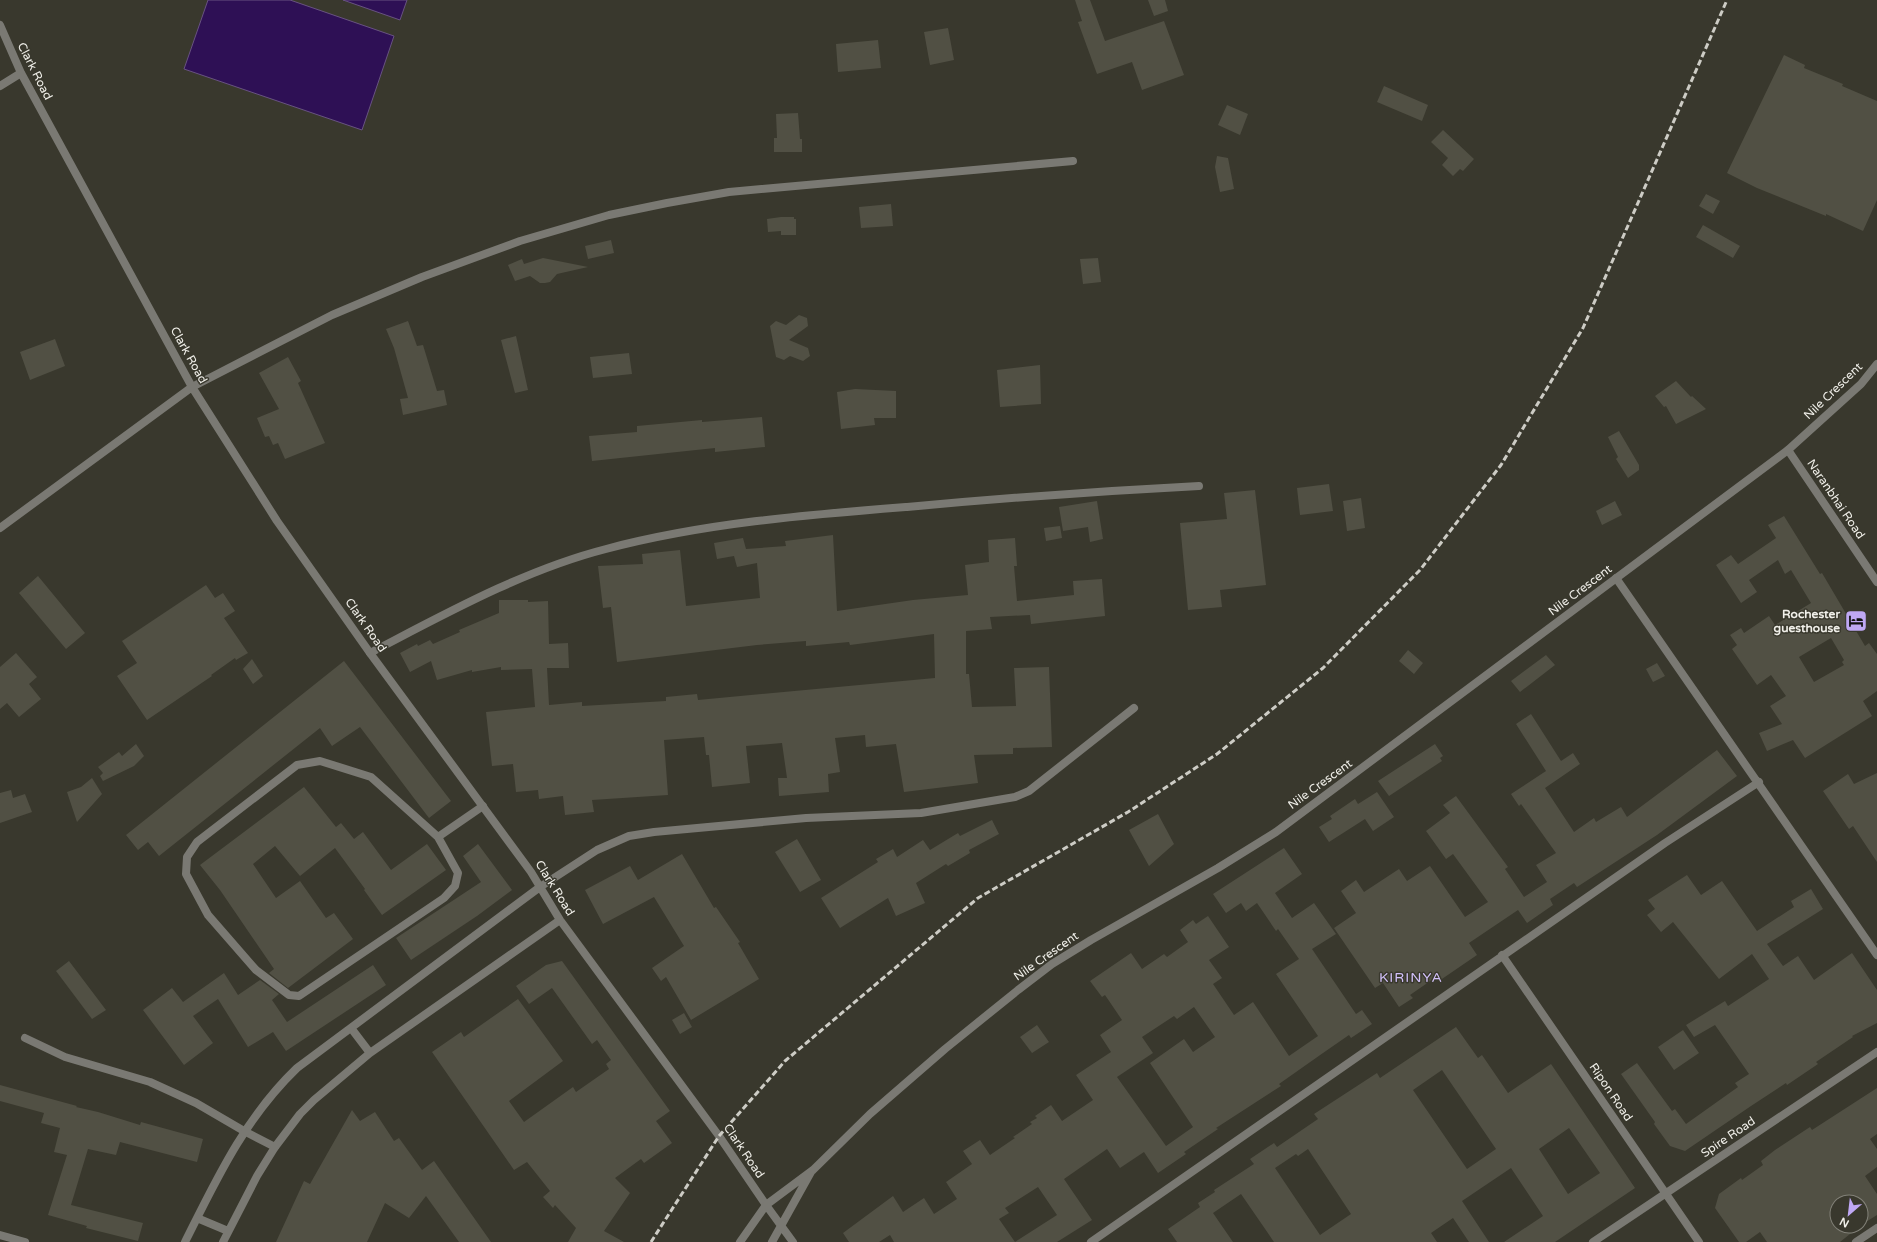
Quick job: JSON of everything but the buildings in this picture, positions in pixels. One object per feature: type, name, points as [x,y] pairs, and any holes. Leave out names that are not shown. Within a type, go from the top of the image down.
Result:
[{"type":"street","name":"Clark Road","points":[[0,25],[21,74],[192,386],[277,521],[370,653],[531,872],[560,920],[719,1136],[793,1242]]},
{"type":"street","points":[[0,86],[21,74]]},
{"type":"street","points":[[0,528],[192,386],[332,315],[422,277],[520,241],[609,215],[729,192],[1073,161]]},
{"type":"street","name":"Nile Crescent","points":[[740,1242],[766,1205],[813,1170],[870,1114],[945,1049],[1052,964],[1091,940],[1218,868],[1276,832],[1788,450],[1861,384],[1877,364]]},
{"type":"street","name":"Naranbhai Road","points":[[1788,450],[1877,582]]},
{"type":"street","points":[[370,653],[479,597],[541,571],[604,549],[698,529],[805,515],[1130,489],[1199,486]]},
{"type":"street","points":[[1616,578],[1759,782],[1877,955]]},
{"type":"street","points":[[185,1242],[214,1183],[244,1131],[275,1090],[297,1068],[540,887],[597,850],[629,836],[654,832],[806,818],[921,813],[1015,797],[1029,791],[1134,708]]},
{"type":"street","points":[[320,761],[370,777],[438,837],[458,873],[455,886],[444,898],[298,996],[289,995],[256,970],[208,915],[186,874],[187,857],[196,842],[297,765],[320,761]]},
{"type":"street","points":[[1091,1242],[1502,955],[1665,843],[1759,782]]},
{"type":"street","points":[[438,837],[483,806]]},
{"type":"street","points":[[223,1242],[257,1176],[275,1147],[300,1114],[370,1054],[560,920]]},
{"type":"street","name":"Ripon Road","points":[[1502,955],[1699,1242]]},
{"type":"street","points":[[351,1028],[370,1054]]},
{"type":"street","points":[[25,1038],[65,1057],[150,1082],[196,1103],[275,1147]]},
{"type":"street","name":"Spire Road","points":[[1593,1242],[1877,1052]]},
{"type":"street","points":[[772,1242],[782,1227],[813,1170]]},
{"type":"street","points":[[197,1218],[228,1231]]},
{"type":"street","points":[[1856,1242],[1877,1228]]},
{"type":"street","points":[[0,1235],[25,1242]]},
{"type":"shaded area","points":[[208,0],[290,0],[394,36],[362,130],[184,69]]},
{"type":"shaded area","points":[[343,0],[407,0],[400,20]]},
{"type":"railway","points":[[651,1242],[719,1136],[785,1061],[978,898],[1128,812],[1217,754],[1323,668],[1420,570],[1501,465],[1583,328],[1727,0]]},
{"type":"place","name":"Rochester guesthouse","points":[[1856,621]]},
{"type":"district","name":"KIRINYA","points":[[1411,977]]}]
